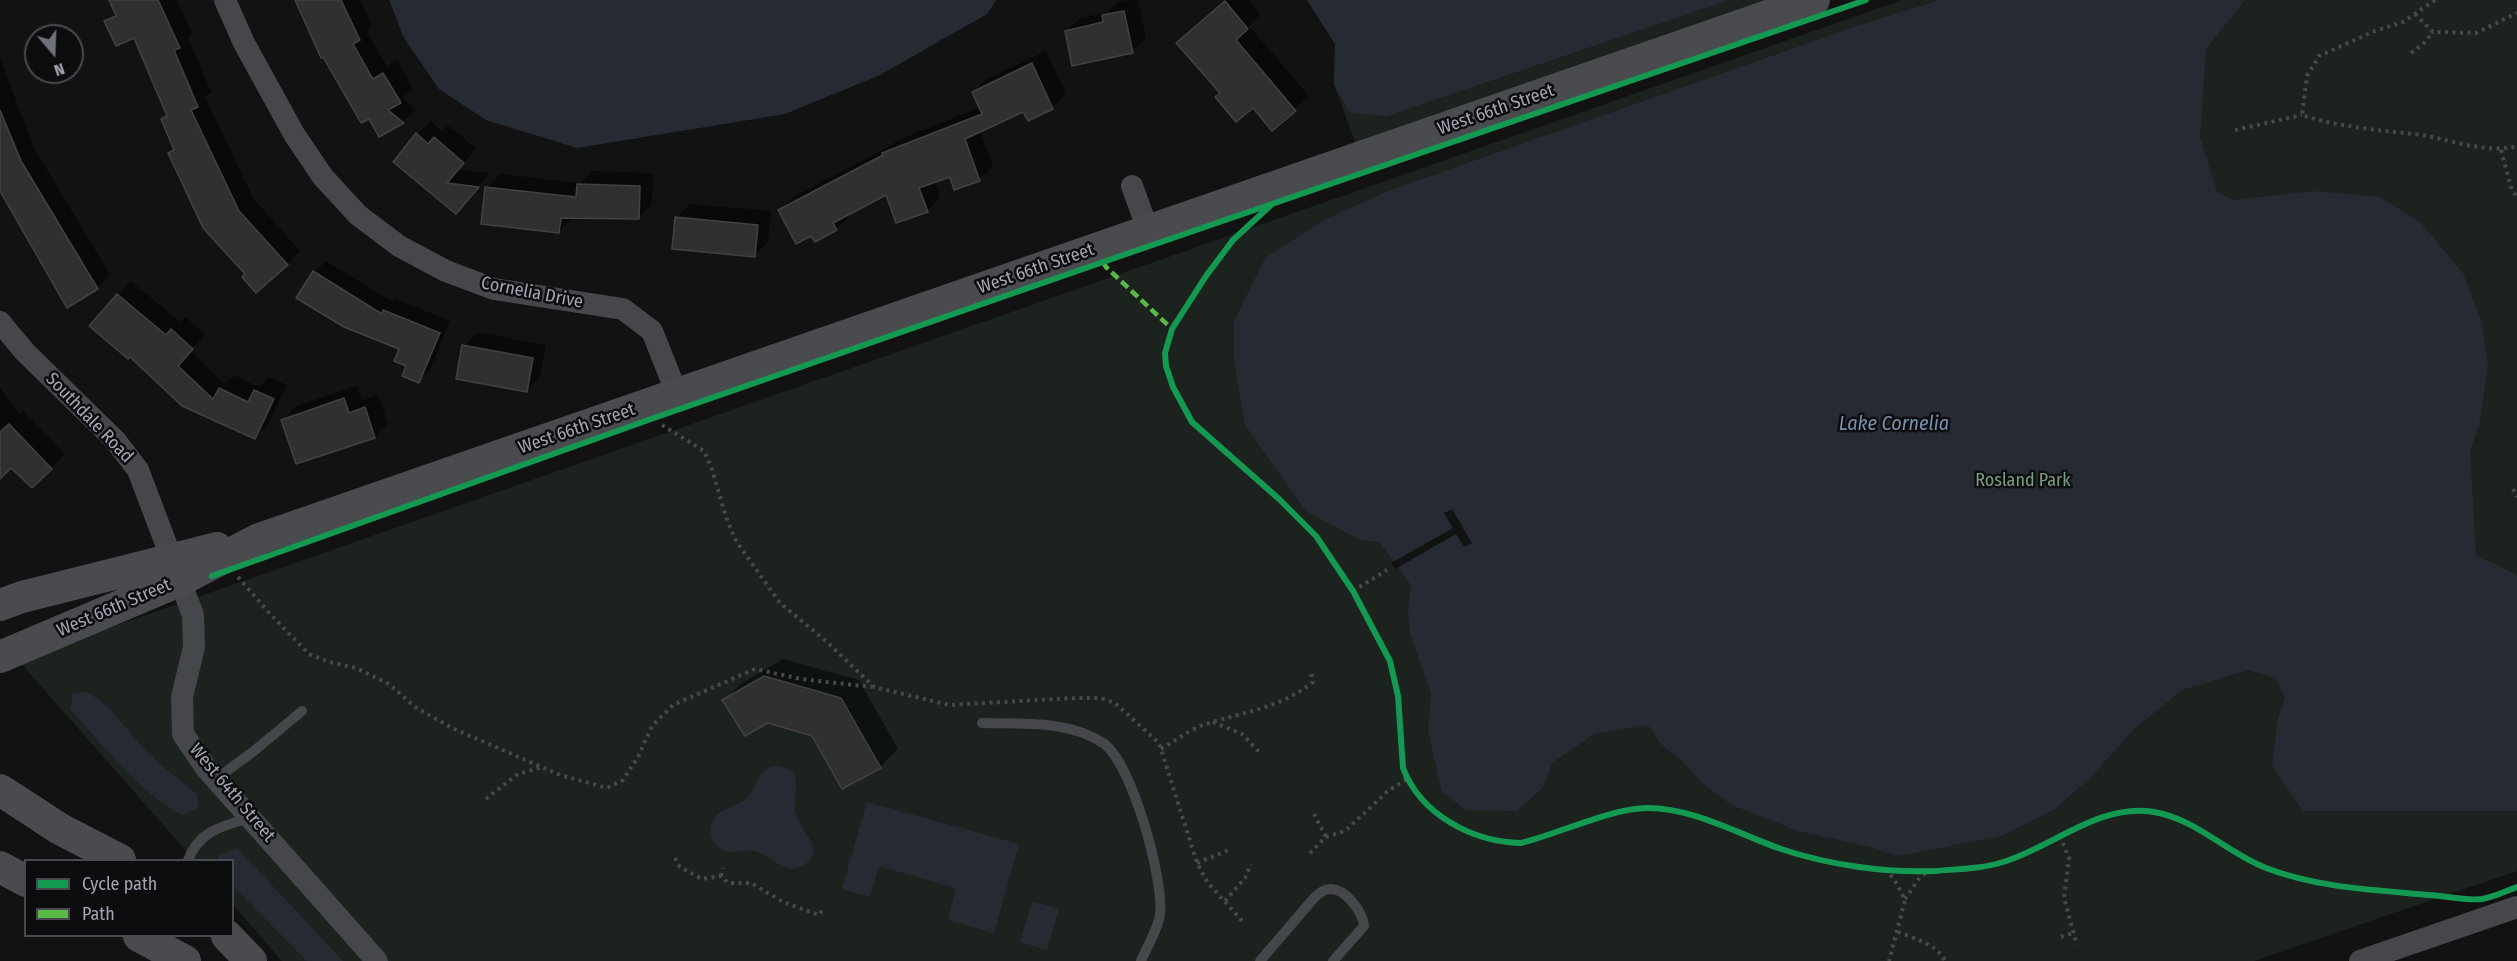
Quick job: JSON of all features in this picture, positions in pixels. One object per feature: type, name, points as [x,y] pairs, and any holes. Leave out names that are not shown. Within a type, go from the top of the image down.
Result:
[{"type":"street","name":"Cornelia Drive","points":[[225,0],[244,43],[294,134],[323,177],[358,215],[399,246],[446,271],[485,285],[623,309],[652,331],[677,394]]},
{"type":"street","name":"West 66th Street","points":[[4,658],[175,570],[259,539],[1814,0]]},
{"type":"street","points":[[1132,186],[1148,230]]},
{"type":"street","name":"Southdale Road","points":[[0,322],[24,352],[115,440],[138,470],[175,570]]},
{"type":"street","name":"West 66th Street","points":[[0,605],[22,597],[175,570]]},
{"type":"street","name":"West 64th Street","points":[[175,570],[193,615],[194,647],[182,697],[183,734],[216,779],[377,961]]},
{"type":"street","points":[[0,778],[10,798],[60,829],[116,859]]},
{"type":"street","points":[[0,867],[24,879]]},
{"type":"street","points":[[2360,961],[2517,907]]},
{"type":"street","points":[[141,937],[185,961]]},
{"type":"street","points":[[228,937],[251,961]]},
{"type":"lane","points":[[216,779],[302,711]]},
{"type":"lane","points":[[982,723],[1038,724],[1080,731],[1105,744],[1123,770],[1141,815],[1155,863],[1160,915],[1141,961]]},
{"type":"lane","points":[[189,859],[195,844],[220,826],[250,818]]},
{"type":"lane","points":[[1260,961],[1314,898],[1323,890],[1332,888],[1342,892],[1361,913],[1364,926],[1333,961]]},
{"type":"path","points":[[2302,115],[2307,76],[2319,56],[2375,31],[2403,22],[2435,0]]},
{"type":"path","points":[[2415,14],[2433,33],[2476,33],[2517,13]]},
{"type":"path","points":[[2411,53],[2433,33]]},
{"type":"path","points":[[2235,130],[2302,115],[2327,124],[2421,135],[2501,150],[2517,146]]},
{"type":"path","points":[[2501,150],[2511,187],[2517,198]]},
{"type":"path","points":[[660,425],[704,451],[736,541],[780,603],[874,687]]},
{"type":"path","points":[[2513,489],[2517,497]]},
{"type":"path","points":[[232,570],[309,654],[329,662],[356,668],[389,684],[415,707],[443,723],[560,775],[607,788],[623,780],[652,726],[673,705],[755,669],[801,679],[874,687],[949,705],[1101,698],[1115,703],[1159,743],[1197,863],[1208,883],[1243,922]]},
{"type":"path","points":[[1353,591],[1387,570]]},
{"type":"path","points":[[1161,749],[1203,725],[1296,696],[1313,682],[1311,673]]},
{"type":"path","points":[[1213,722],[1242,735],[1261,754]]},
{"type":"path","points":[[486,799],[518,774],[542,767]]},
{"type":"path","points":[[1310,853],[1326,837],[1345,831],[1388,791],[1407,779]]},
{"type":"path","points":[[1314,814],[1326,837]]},
{"type":"path","points":[[2060,836],[2069,858],[2064,898],[2077,945]]},
{"type":"path","points":[[1197,863],[1228,850]]},
{"type":"path","points":[[675,858],[680,867],[702,879],[721,876]]},
{"type":"path","points":[[1224,901],[1245,878],[1251,864]]},
{"type":"path","points":[[721,876],[723,868]]},
{"type":"path","points":[[1886,869],[1905,900]]},
{"type":"path","points":[[1889,961],[1905,900],[1918,880],[1928,871]]},
{"type":"path","points":[[721,876],[728,883],[752,883],[783,902],[819,915],[824,907]]},
{"type":"path","points":[[1898,932],[1924,942],[1941,953],[1945,961]]},
{"type":"path","points":[[2061,937],[2073,933]]},
{"type":"green space","points":[[1307,0],[1771,0],[1356,144],[1334,85],[1335,44]]},
{"type":"green space","name":"Rosland Park","points":[[1902,0],[2517,0],[2517,871],[2254,961],[282,961],[234,906],[234,859],[193,859],[18,660]]},
{"type":"water","points":[[389,0],[996,0],[987,14],[880,75],[785,114],[577,148],[486,120],[439,89],[404,38]]},
{"type":"water","points":[[1307,0],[1729,0],[1387,116],[1350,113],[1334,85],[1335,44]]},
{"type":"water","name":"Lake Cornelia","points":[[1940,0],[2245,0],[2206,49],[2200,137],[2217,192],[2233,200],[2314,191],[2380,197],[2420,222],[2463,273],[2482,323],[2488,366],[2479,425],[2470,451],[2476,555],[2517,575],[2517,811],[2303,811],[2272,766],[2278,718],[2285,698],[2276,678],[2248,670],[2182,690],[2134,729],[2090,778],[2055,809],[2001,836],[1899,856],[1871,847],[1798,831],[1732,805],[1702,783],[1680,759],[1662,745],[1648,725],[1594,734],[1552,763],[1544,786],[1517,811],[1466,810],[1442,792],[1428,731],[1431,694],[1410,633],[1408,609],[1411,585],[1379,542],[1360,540],[1306,511],[1245,425],[1234,359],[1234,321],[1265,258],[1324,220],[1388,191],[1857,26]]},
{"type":"water","points":[[86,692],[111,710],[149,754],[197,794],[198,808],[182,815],[150,794],[122,767],[70,709],[73,693]]},
{"type":"water","points":[[770,767],[787,768],[795,778],[796,814],[813,849],[813,856],[809,862],[800,867],[787,868],[754,851],[729,852],[718,847],[712,837],[711,825],[717,815],[748,797],[761,773]]},
{"type":"water","points":[[867,802],[1019,844],[994,933],[948,920],[956,888],[879,866],[870,897],[842,889]]},
{"type":"water","points":[[237,848],[343,961],[307,961],[234,887],[234,859],[218,859],[218,855]]},
{"type":"water","points":[[1032,901],[1059,909],[1047,950],[1020,942]]},
{"type":"pier","points":[[1452,509],[1472,543],[1464,547],[1456,534],[1395,569],[1391,563],[1453,528],[1444,513]]},
{"type":"building","points":[[109,0],[158,0],[180,48],[174,50],[198,107],[191,110],[239,211],[288,265],[256,293],[242,277],[245,274],[203,228],[168,153],[174,150],[161,119],[167,116],[134,38],[116,46],[104,21],[116,16]]},
{"type":"building","points":[[295,0],[341,0],[360,40],[353,44],[373,79],[383,73],[401,103],[388,110],[404,123],[379,137],[369,119],[361,123],[323,57],[321,58]]},
{"type":"building","points":[[1225,1],[1248,29],[1236,40],[1296,111],[1272,131],[1253,108],[1236,122],[1215,97],[1220,93],[1176,43]]},
{"type":"building","points":[[1124,11],[1133,53],[1072,66],[1065,31],[1103,22],[1102,15]]},
{"type":"building","points":[[1032,63],[1053,109],[1028,121],[1023,112],[965,139],[980,181],[954,190],[950,177],[919,188],[928,212],[896,223],[886,195],[833,223],[837,230],[815,242],[811,236],[796,244],[778,210],[883,155],[882,153],[982,114],[972,92]]},
{"type":"building","points":[[0,110],[21,161],[98,289],[67,308],[0,191]]},
{"type":"building","points":[[416,133],[428,144],[434,137],[464,163],[447,183],[479,187],[456,214],[393,162]]},
{"type":"building","points":[[577,184],[640,186],[639,219],[561,218],[559,233],[481,224],[485,187],[576,197]]},
{"type":"building","points":[[675,217],[758,225],[755,257],[672,249]]},
{"type":"building","points":[[313,271],[382,314],[383,310],[440,333],[419,383],[402,376],[406,366],[394,361],[399,349],[344,327],[296,298]]},
{"type":"building","points":[[117,294],[166,335],[171,329],[193,349],[178,366],[213,399],[219,388],[248,402],[254,390],[274,399],[255,439],[182,406],[130,357],[128,359],[89,326]]},
{"type":"building","points":[[462,345],[533,358],[527,392],[456,379]]},
{"type":"building","points":[[344,398],[349,413],[365,407],[375,438],[296,464],[281,420]]},
{"type":"building","points":[[9,424],[52,469],[32,488],[11,468],[0,479],[0,432]]},
{"type":"building","points":[[764,676],[841,698],[881,768],[842,789],[812,736],[768,723],[745,736],[722,700]]},
{"type":"marked path","points":[[1103,262],[1172,329]]},
{"type":"cycle path","points":[[212,576],[651,419],[1866,0]]},
{"type":"cycle path","points":[[1271,205],[1233,240],[1206,276],[1172,329],[1165,353],[1166,366],[1173,387],[1192,422],[1279,499],[1316,536],[1353,591],[1390,661],[1398,696],[1403,768],[1411,785],[1422,799],[1451,823],[1485,837],[1521,843],[1618,812],[1647,808],[1664,809],[1699,817],[1799,855],[1838,864],[1877,869],[1935,871],[2003,862],[2095,820],[2134,811],[2154,812],[2198,829],[2252,862],[2306,880],[2347,887],[2469,899],[2482,899],[2517,887]]}]
